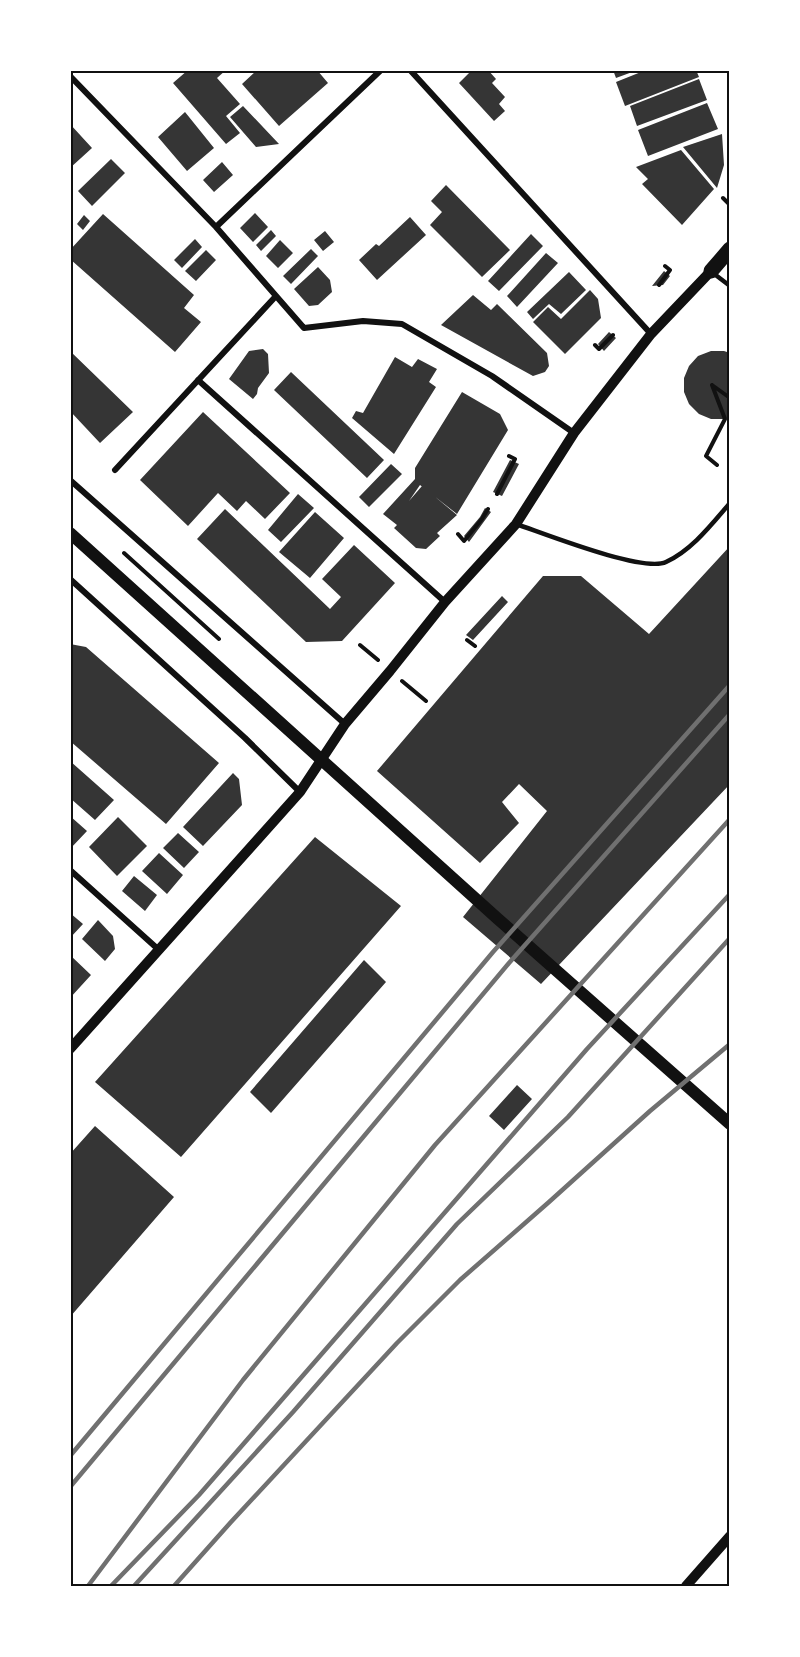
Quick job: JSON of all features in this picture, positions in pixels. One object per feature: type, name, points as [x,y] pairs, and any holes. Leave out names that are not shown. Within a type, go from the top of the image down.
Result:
[{"type":"main road","points":[[711,272],[729,249]]},
{"type":"main road","points":[[70,533],[729,1124]]},
{"type":"street","points":[[216,227],[381,70]]},
{"type":"street","points":[[410,70],[651,334]]},
{"type":"street","points":[[70,76],[216,227],[304,328],[363,321],[402,324],[492,376],[574,433]]},
{"type":"street","points":[[70,1049],[300,792],[345,724],[445,602],[516,524],[574,433],[651,334],[711,272]]},
{"type":"street","points":[[115,470],[276,296]]},
{"type":"street","points":[[198,380],[445,602]]},
{"type":"street","points":[[70,480],[345,724]]},
{"type":"street","points":[[70,579],[236,730],[300,792]]},
{"type":"street","points":[[70,870],[159,950]]},
{"type":"street","points":[[686,1587],[729,1536]]},
{"type":"lane","points":[[711,272],[729,286]]},
{"type":"lane","points":[[516,524],[632,562],[664,564],[698,540],[729,503]]},
{"type":"path","points":[[723,198],[728,203],[729,201]]},
{"type":"path","points":[[659,285],[670,270],[665,266]]},
{"type":"path","points":[[595,345],[599,349],[613,335]]},
{"type":"path","points":[[717,465],[706,456],[725,419],[712,385],[729,398]]},
{"type":"path","points":[[497,494],[515,459],[509,456]]},
{"type":"path","points":[[458,534],[464,542],[488,510]]},
{"type":"path","points":[[123,551],[224,644]]},
{"type":"path","points":[[467,640],[475,646]]},
{"type":"building","points":[[188,70],[226,70],[217,78],[240,104],[226,116],[240,133],[226,144],[173,83]]},
{"type":"building","points":[[257,70],[317,70],[328,83],[279,126],[242,84]]},
{"type":"building","points":[[472,70],[488,70],[496,79],[492,83],[505,97],[499,104],[505,111],[494,121],[459,83]]},
{"type":"building","points":[[613,70],[635,70],[635,71],[616,78]]},
{"type":"building","points":[[646,70],[696,70],[699,77],[625,106],[616,82]]},
{"type":"building","points":[[699,79],[707,100],[637,126],[630,106]]},
{"type":"building","points":[[707,103],[718,129],[648,156],[638,130]]},
{"type":"building","points":[[243,106],[279,144],[256,147],[230,117]]},
{"type":"building","points":[[185,112],[214,148],[187,171],[158,137]]},
{"type":"building","points":[[70,124],[92,148],[70,168]]},
{"type":"building","points":[[722,134],[724,165],[717,188],[683,147]]},
{"type":"building","points":[[681,150],[714,189],[682,225],[642,184],[648,179],[636,167]]},
{"type":"building","points":[[111,159],[125,173],[92,206],[78,191]]},
{"type":"building","points":[[222,162],[233,175],[214,192],[203,180]]},
{"type":"building","points":[[446,185],[510,250],[482,277],[430,225],[442,212],[431,201]]},
{"type":"building","points":[[255,213],[268,227],[253,242],[240,228]]},
{"type":"building","points":[[103,214],[194,295],[184,308],[201,322],[175,352],[70,259],[70,250]]},
{"type":"building","points":[[84,215],[90,221],[83,230],[77,224]]},
{"type":"building","points":[[410,217],[426,235],[377,280],[359,260],[376,244],[379,246]]},
{"type":"building","points":[[271,230],[276,236],[261,251],[256,245]]},
{"type":"building","points":[[325,231],[334,242],[323,251],[314,240]]},
{"type":"building","points":[[531,234],[543,246],[499,291],[488,281]]},
{"type":"building","points":[[195,239],[202,247],[182,268],[174,260]]},
{"type":"building","points":[[280,240],[293,253],[278,268],[266,256]]},
{"type":"building","points":[[311,249],[318,256],[291,284],[283,276]]},
{"type":"building","points":[[206,250],[216,260],[196,281],[185,271]]},
{"type":"building","points":[[546,253],[558,263],[517,307],[507,296]]},
{"type":"building","points":[[318,267],[330,280],[332,292],[318,305],[309,306],[294,289]]},
{"type":"building","points":[[664,271],[670,276],[663,285],[652,286]]},
{"type":"building","points":[[569,272],[586,290],[561,314],[549,304],[533,319],[527,312]]},
{"type":"building","points":[[590,290],[598,299],[601,318],[565,354],[533,322],[548,307],[561,319]]},
{"type":"building","points":[[473,295],[491,310],[497,304],[547,353],[549,366],[545,372],[533,376],[441,325]]},
{"type":"building","points":[[609,332],[616,338],[604,351],[598,344]]},
{"type":"building","points":[[263,349],[268,354],[269,373],[253,399],[229,379],[249,351]]},
{"type":"building","points":[[70,351],[133,412],[100,443],[70,411]]},
{"type":"building","points":[[711,351],[730,353],[730,417],[725,419],[711,419],[699,414],[689,404],[684,392],[684,378],[689,366],[698,356]]},
{"type":"building","points":[[395,357],[412,367],[418,359],[437,369],[429,382],[436,387],[394,454],[352,418],[356,411],[363,413]]},
{"type":"building","points":[[291,372],[384,460],[367,478],[274,390]]},
{"type":"building","points":[[462,392],[500,414],[508,430],[457,514],[435,496],[457,515],[437,533],[440,536],[426,549],[416,548],[394,528],[397,525],[383,514],[415,479],[415,468]]},
{"type":"building","points":[[203,412],[290,493],[265,519],[246,501],[237,511],[218,493],[188,526],[140,480]]},
{"type":"building","points":[[510,460],[519,464],[502,496],[493,492]]},
{"type":"building","points":[[391,464],[402,474],[369,507],[359,497]]},
{"type":"building","points":[[298,494],[314,508],[281,542],[268,530]]},
{"type":"building","points":[[485,508],[491,512],[469,542],[464,536]]},
{"type":"building","points":[[225,509],[330,609],[341,597],[322,579],[354,545],[395,583],[342,641],[306,642],[197,539]]},
{"type":"building","points":[[315,512],[344,538],[310,578],[279,552]]},
{"type":"building","points":[[730,546],[730,784],[541,984],[463,917],[547,811],[519,784],[502,802],[519,823],[480,863],[377,771],[543,576],[581,576],[649,634]]},
{"type":"building","points":[[502,596],[508,602],[473,640],[466,635]]},
{"type":"building","points":[[70,644],[86,647],[219,763],[166,824],[70,741]]},
{"type":"building","points":[[70,761],[114,800],[95,820],[70,798]]},
{"type":"building","points":[[233,773],[239,779],[242,805],[203,846],[183,827]]},
{"type":"building","points":[[70,816],[87,831],[70,849]]},
{"type":"building","points":[[118,817],[147,846],[117,876],[89,847]]},
{"type":"building","points":[[178,833],[199,852],[184,868],[163,848]]},
{"type":"building","points":[[315,837],[401,906],[181,1157],[95,1082]]},
{"type":"building","points":[[159,853],[183,875],[167,894],[142,871]]},
{"type":"building","points":[[134,876],[157,895],[145,911],[122,891]]},
{"type":"building","points":[[70,913],[83,924],[70,938]]},
{"type":"building","points":[[98,920],[113,936],[115,949],[105,961],[82,939]]},
{"type":"building","points":[[70,955],[91,975],[70,998]]},
{"type":"building","points":[[364,960],[386,982],[271,1113],[250,1092]]},
{"type":"building","points":[[517,1085],[532,1099],[504,1130],[489,1116]]},
{"type":"building","points":[[95,1126],[174,1197],[70,1317],[70,1154]]},
{"type":"railway","points":[[70,1456],[493,952],[730,685]]},
{"type":"railway","points":[[70,1487],[509,963],[730,714]]},
{"type":"railway","points":[[88,1586],[243,1380],[435,1145],[730,819]]},
{"type":"railway","points":[[111,1586],[199,1495],[587,1049],[730,894]]},
{"type":"railway","points":[[134,1586],[293,1412],[457,1224],[568,1117],[730,938]]},
{"type":"railway","points":[[174,1586],[397,1343],[460,1280],[650,1111],[730,1044]]}]
